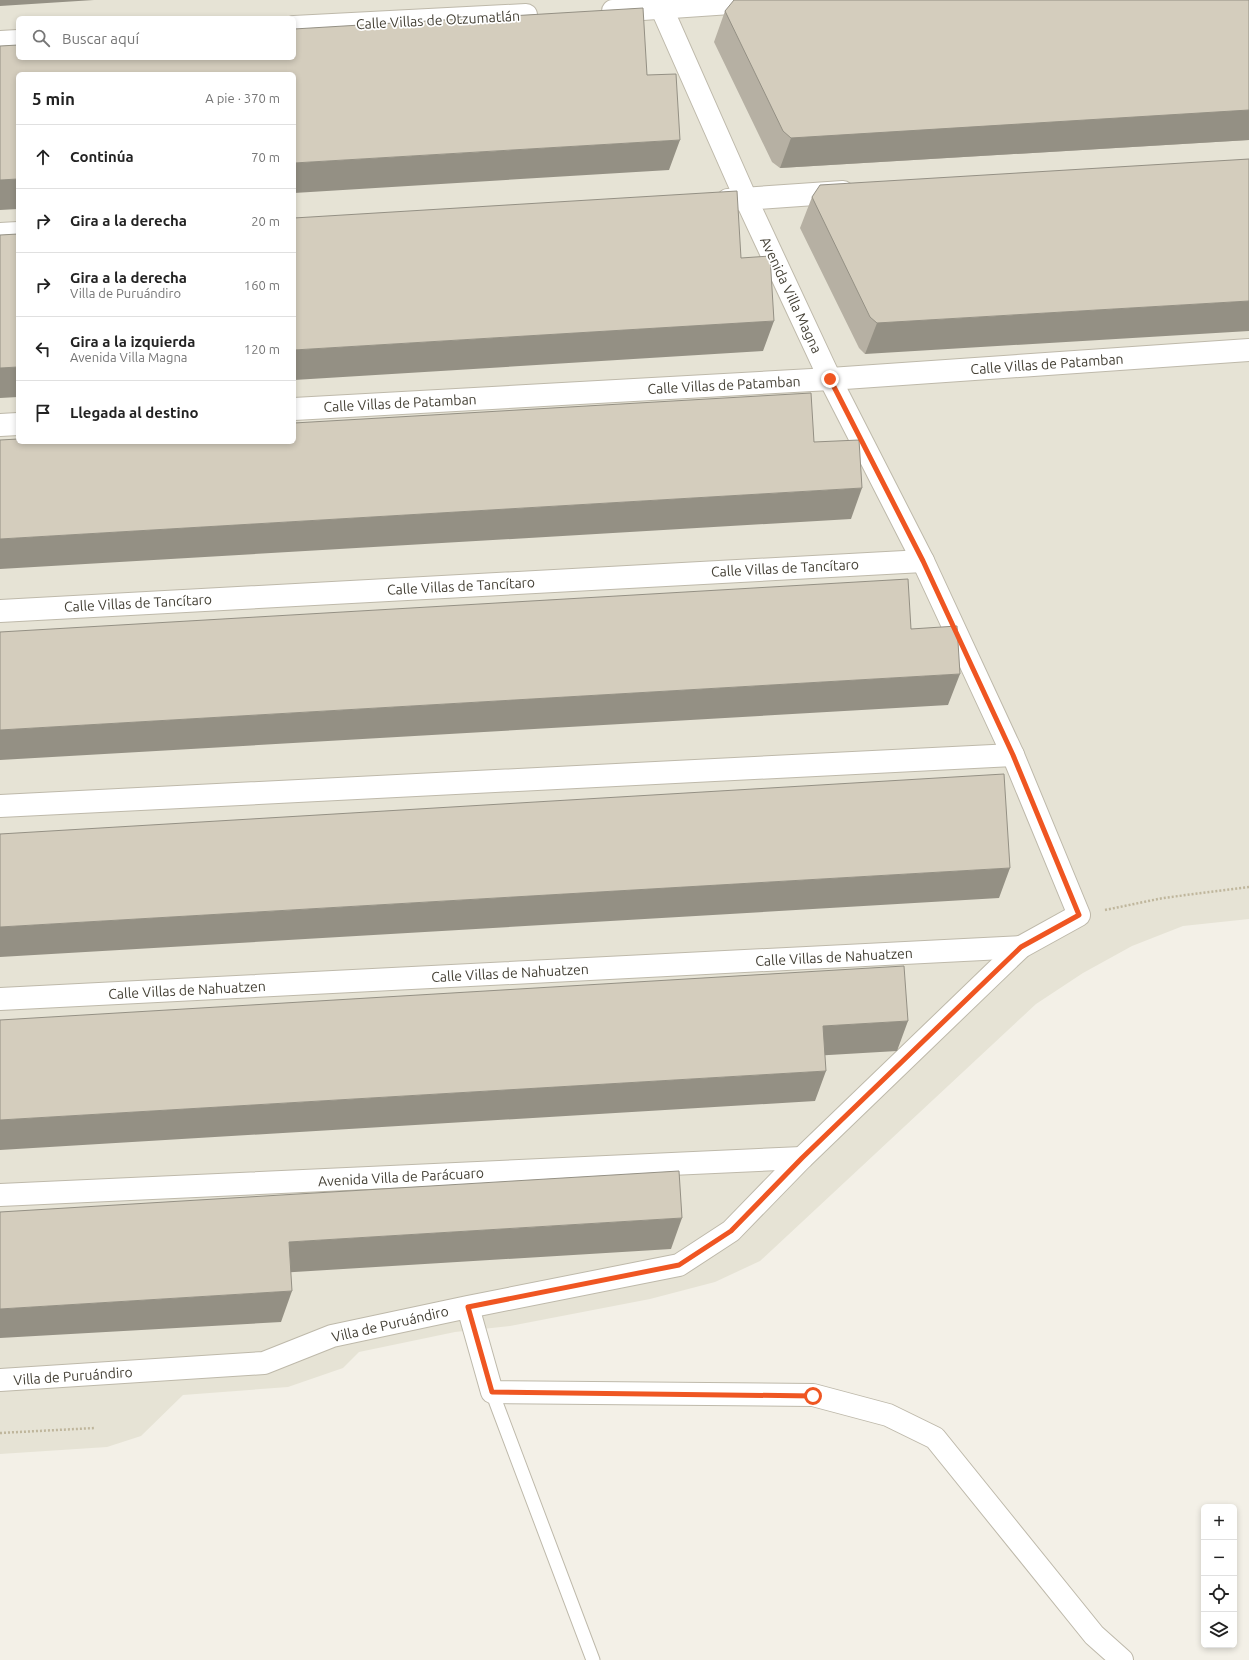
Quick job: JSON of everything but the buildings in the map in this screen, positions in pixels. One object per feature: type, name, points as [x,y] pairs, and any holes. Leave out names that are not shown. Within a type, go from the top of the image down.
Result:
[{"type":"street","points":[[592,12],[660,4],[773,0]]},
{"type":"street","name":"Avenida Villa Magna","points":[[660,4],[746,199],[830,379],[923,561],[1013,755],[1079,915]]},
{"type":"street","name":"Calle Villas de Otzumatlán","points":[[296,27],[545,14]]},
{"type":"street","points":[[0,42],[16,41]]},
{"type":"street","points":[[706,201],[864,191]]},
{"type":"street","points":[[0,234],[16,233]]},
{"type":"street","name":"Calle Villas de Patamban","points":[[296,409],[830,379],[1249,350]]},
{"type":"street","points":[[0,425],[16,424]]},
{"type":"street","name":"Calle Villas de Tancítaro","points":[[0,611],[923,561]]},
{"type":"street","points":[[0,806],[1013,755]]},
{"type":"street","name":"Villa de Puruándiro","points":[[0,1380],[264,1363],[332,1336],[679,1265],[731,1231],[802,1158],[1021,947],[1079,915]]},
{"type":"street","name":"Calle Villas de Nahuatzen","points":[[0,999],[1021,947]]},
{"type":"street","name":"Avenida Villa de Parácuaro","points":[[0,1195],[802,1158]]},
{"type":"street","points":[[468,1307],[492,1392],[813,1396],[888,1415],[934,1438],[1094,1635],[1122,1660]]},
{"type":"lane","points":[[492,1392],[593,1660]]},
{"type":"path","points":[[1079,915],[1164,898],[1249,887]]},
{"type":"path","points":[[0,1433],[95,1428]]},
{"type":"shaded area","points":[[0,0],[1249,0],[1249,919],[1183,926],[1132,946],[1083,973],[1036,1004],[760,1261],[715,1282],[650,1299],[510,1326],[455,1332],[359,1352],[343,1368],[288,1387],[183,1395],[141,1436],[107,1447],[0,1454]]},
{"type":"route","points":[[813,1396],[492,1392],[468,1307],[679,1265],[731,1231],[802,1158],[1021,947],[1079,915],[1013,755],[923,561],[830,379]]}]
